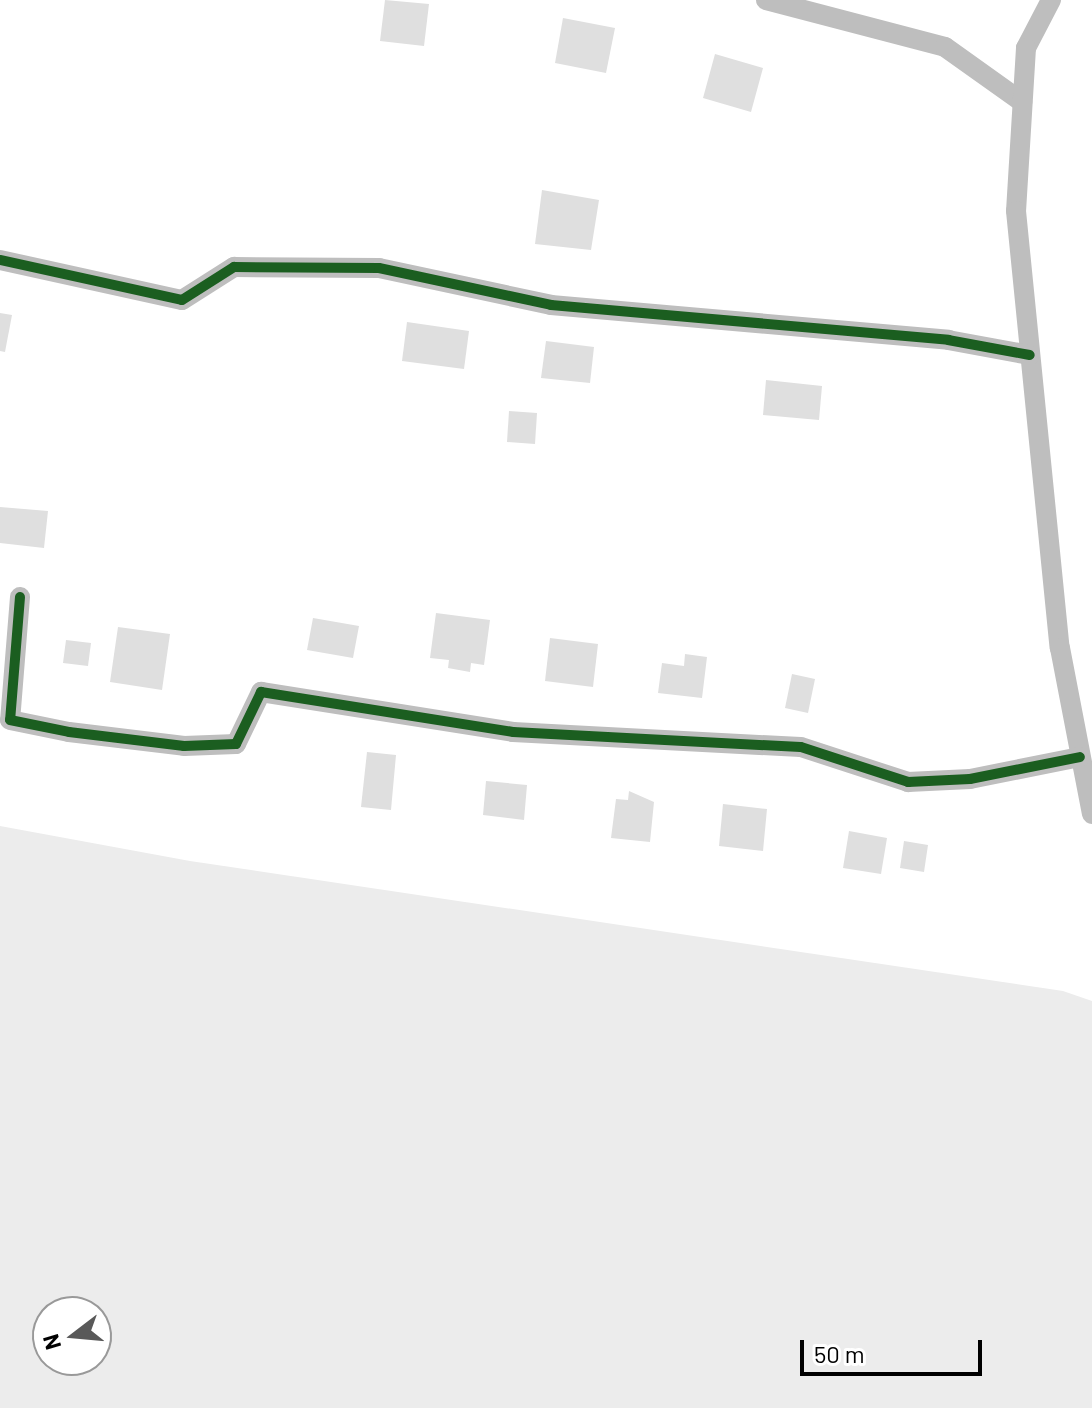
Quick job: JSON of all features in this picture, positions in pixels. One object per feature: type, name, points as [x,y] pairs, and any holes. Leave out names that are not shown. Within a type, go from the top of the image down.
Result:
[{"type":"street","points":[[766,0],[945,47],[1022,102]]},
{"type":"street","points":[[1051,0],[1026,48],[1016,211],[1060,648],[1092,814]]},
{"type":"street","points":[[0,260],[182,300],[234,267],[379,268],[551,305],[948,340],[1030,355]]},
{"type":"street","points":[[20,597],[10,720],[69,732],[184,746],[236,744],[261,692],[513,732],[801,747],[908,782],[970,779],[1080,757]]},
{"type":"shaded area","points":[[0,826],[190,861],[1063,991],[1092,1001],[1092,1408],[0,1408]]},
{"type":"building","points":[[385,0],[429,4],[424,46],[380,41]]},
{"type":"building","points":[[563,18],[615,28],[606,73],[555,63]]},
{"type":"building","points":[[715,54],[763,68],[751,112],[703,98]]},
{"type":"building","points":[[542,190],[599,200],[591,250],[535,244]]},
{"type":"building","points":[[0,313],[12,315],[5,352],[0,351]]},
{"type":"building","points":[[407,322],[469,331],[464,369],[402,361]]},
{"type":"building","points":[[546,341],[594,347],[590,383],[541,378]]},
{"type":"building","points":[[766,380],[822,386],[819,420],[763,415]]},
{"type":"building","points":[[509,411],[537,413],[535,444],[507,442]]},
{"type":"building","points":[[0,507],[48,511],[44,548],[0,543]]},
{"type":"building","points":[[436,613],[490,620],[484,665],[471,663],[470,672],[448,668],[449,660],[430,658]]},
{"type":"building","points":[[313,618],[359,626],[353,658],[307,650]]},
{"type":"building","points":[[118,627],[170,634],[162,690],[110,682]]},
{"type":"building","points":[[550,638],[598,644],[593,687],[545,681]]},
{"type":"building","points":[[66,640],[91,643],[88,666],[63,663]]},
{"type":"building","points":[[685,654],[707,657],[702,698],[658,693],[662,663],[684,666]]},
{"type":"building","points":[[792,674],[815,679],[808,713],[785,708]]},
{"type":"building","points":[[367,752],[396,755],[391,810],[361,807]]},
{"type":"building","points":[[486,781],[527,785],[524,820],[483,815]]},
{"type":"building","points":[[629,791],[654,802],[650,842],[611,838],[616,799],[628,800]]},
{"type":"building","points":[[723,804],[767,809],[763,851],[719,846]]},
{"type":"building","points":[[849,831],[887,838],[881,874],[843,868]]},
{"type":"building","points":[[904,841],[928,845],[924,872],[900,868]]},
{"type":"cycle path","points":[[0,260],[182,300],[234,267],[379,268],[551,305],[948,340],[1030,355]]},
{"type":"cycle path","points":[[20,597],[10,720],[69,732],[184,746],[236,744],[261,692],[513,732],[801,747],[908,782],[970,779],[1080,757]]}]
